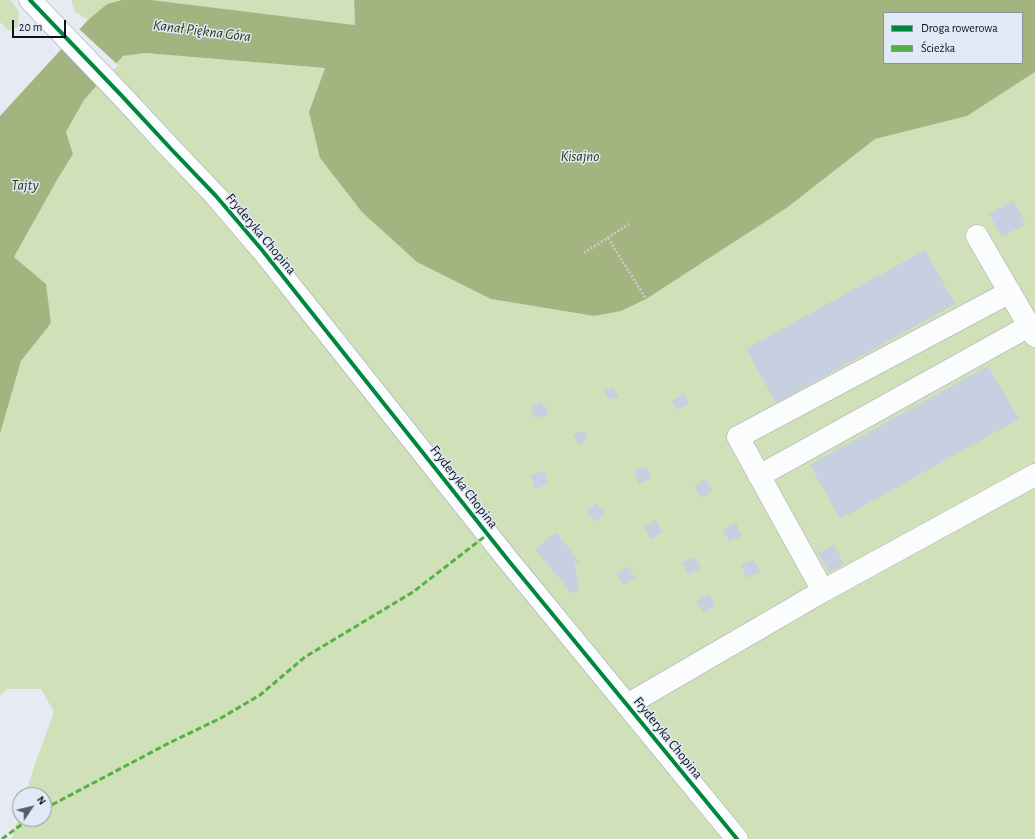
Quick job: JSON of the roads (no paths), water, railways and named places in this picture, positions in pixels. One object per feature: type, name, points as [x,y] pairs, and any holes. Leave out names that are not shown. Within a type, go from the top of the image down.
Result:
[{"type":"main road","name":"Fryderyka Chopina","points":[[30,0],[216,196],[262,250],[508,560],[737,839]]},
{"type":"main road","points":[[759,476],[1032,331],[978,236]]},
{"type":"main road","points":[[823,591],[738,437],[1010,292]]},
{"type":"main road","points":[[627,705],[823,591],[1035,475]]},
{"type":"water","name":"Kisajno","points":[[122,0],[151,0],[355,25],[354,0],[1035,0],[1035,72],[967,116],[875,139],[788,207],[646,299],[621,311],[594,316],[491,299],[417,262],[362,212],[320,158],[309,112],[325,68],[145,53],[123,56],[84,100],[66,132],[73,154],[14,257],[46,284],[51,323],[21,361],[0,434],[0,116],[88,20],[107,4]]},
{"type":"water label","name":"Kanał Piękna Góra","points":[[202,31]]},
{"type":"water label","name":"Tajty","points":[[25,185]]}]
